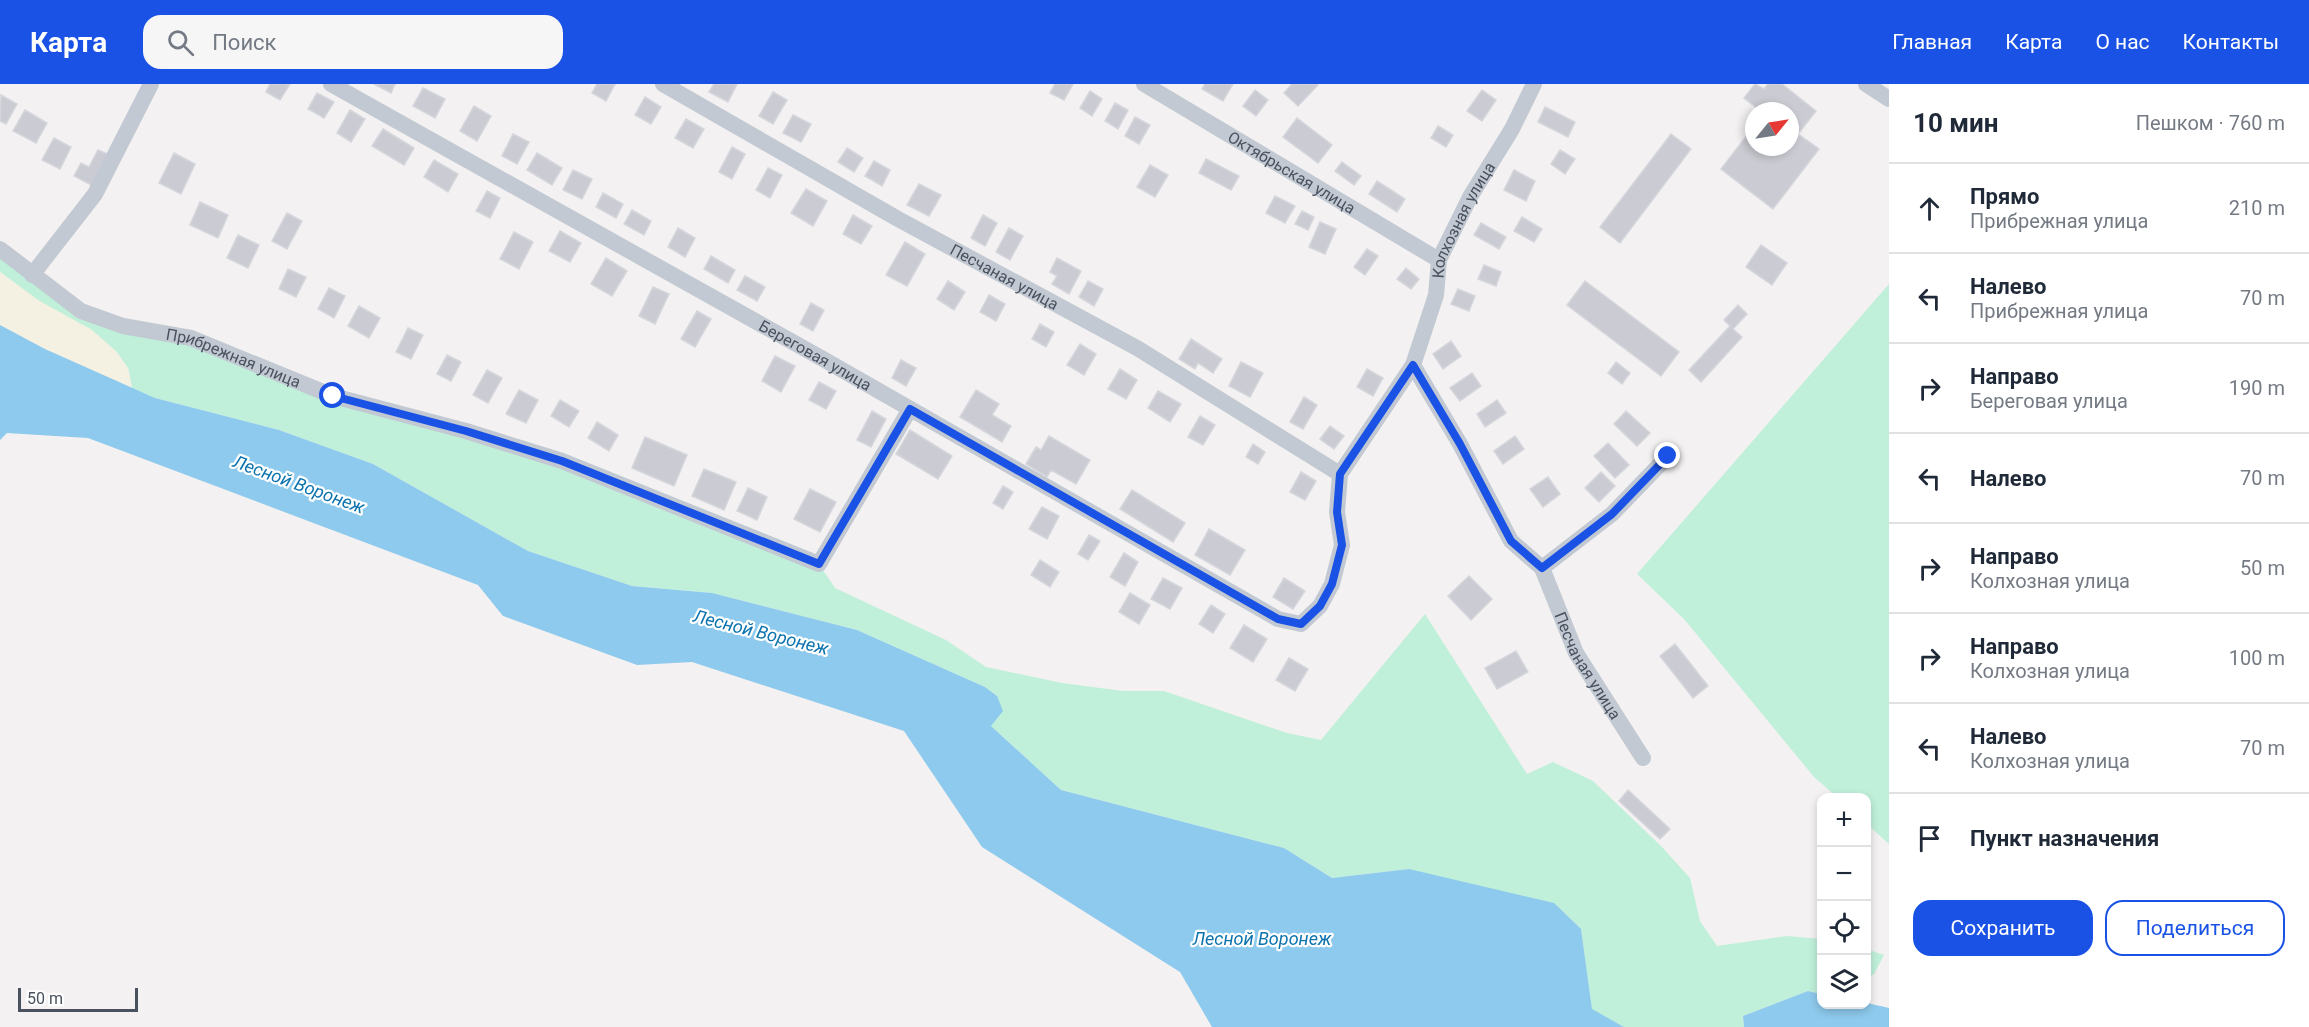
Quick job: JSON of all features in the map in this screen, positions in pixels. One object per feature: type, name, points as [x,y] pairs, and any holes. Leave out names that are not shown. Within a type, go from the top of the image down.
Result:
[{"type":"street","points":[[32,275],[95,194],[151,84]]},
{"type":"street","name":"Береговая улица","points":[[331,84],[910,409],[1278,619],[1301,624],[1320,606],[1332,584],[1342,545],[1337,512],[1340,474]]},
{"type":"street","name":"Песчаная улица","points":[[663,84],[908,225],[1137,348],[1340,474]]},
{"type":"street","name":"Октябрьская улица","points":[[1144,84],[1439,260]]},
{"type":"street","name":"Колхозная улица","points":[[1340,474],[1413,365],[1436,295],[1439,260],[1470,197],[1512,129],[1534,84]]},
{"type":"street","points":[[1866,84],[1889,99]]},
{"type":"street","name":"Прибрежная улица","points":[[0,249],[81,311],[123,326],[191,338],[333,396],[466,431],[562,461],[819,564],[910,409]]},
{"type":"street","points":[[1413,365],[1460,444],[1511,541],[1542,568],[1612,514],[1668,456]]},
{"type":"street","name":"Песчаная улица","points":[[1542,568],[1576,653],[1643,758]]},
{"type":"green space","points":[[0,249],[81,311],[191,338],[333,396],[466,431],[819,564],[835,588],[946,640],[986,667],[1062,683],[1123,691],[1164,691],[1287,733],[1321,740],[1425,614],[1527,774],[1553,762],[1593,781],[1662,847],[1690,878],[1700,921],[1717,946],[1787,936],[1817,939],[1817,993],[1808,991],[1743,1016],[1744,1027],[1624,1027],[1592,1010],[1581,929],[1409,869],[1332,878],[1284,848],[1061,790],[991,726],[997,696],[985,687],[857,630],[712,593],[632,586],[528,551],[373,464],[279,430],[155,398],[132,388],[128,368],[0,272]]},
{"type":"green space","points":[[1889,284],[1889,844],[1871,828],[1871,793],[1832,793],[1814,777],[1684,619],[1637,574]]},
{"type":"green space","points":[[1871,951],[1884,955],[1871,976]]},
{"type":"sand","points":[[0,272],[38,300],[92,330],[117,352],[128,368],[132,388],[45,349],[0,325]]},
{"type":"water","name":"Лесной Воронеж","points":[[0,325],[45,349],[155,398],[279,430],[373,464],[528,551],[632,586],[712,593],[857,630],[985,687],[997,696],[1003,711],[991,726],[1061,790],[1284,848],[1332,878],[1409,869],[1554,903],[1581,929],[1592,1009],[1624,1027],[1212,1027],[1180,972],[982,847],[904,731],[692,662],[637,665],[503,616],[478,585],[88,438],[7,433],[0,440]]},
{"type":"water","points":[[1808,991],[1817,993],[1817,1009],[1871,1009],[1871,1004],[1889,1008],[1889,1027],[1744,1027],[1743,1016]]},
{"type":"building","points":[[270,84],[290,84],[280,100],[266,92]]},
{"type":"building","points":[[374,84],[395,84],[391,93]]},
{"type":"building","points":[[597,84],[615,84],[606,101],[592,93]]},
{"type":"building","points":[[714,84],[737,84],[728,102],[709,92]]},
{"type":"building","points":[[1055,84],[1073,84],[1064,100],[1050,93]]},
{"type":"building","points":[[1205,84],[1233,84],[1223,101],[1202,89]]},
{"type":"building","points":[[1292,84],[1318,85],[1298,106],[1284,93]]},
{"type":"building","points":[[1755,84],[1764,89],[1768,84],[1782,84],[1816,111],[1799,133],[1799,102],[1749,102],[1744,98]]},
{"type":"building","points":[[423,88],[445,99],[435,118],[413,106]]},
{"type":"building","points":[[1255,90],[1268,100],[1256,116],[1243,106]]},
{"type":"building","points":[[1482,90],[1496,100],[1482,121],[1467,111]]},
{"type":"building","points":[[1090,91],[1102,99],[1092,116],[1080,108]]},
{"type":"building","points":[[773,92],[787,100],[773,124],[759,116]]},
{"type":"building","points":[[317,93],[334,102],[324,118],[308,109]]},
{"type":"building","points":[[1,95],[17,104],[6,124],[0,121]]},
{"type":"building","points":[[645,97],[661,107],[651,124],[635,115]]},
{"type":"building","points":[[1115,103],[1128,110],[1118,129],[1105,121]]},
{"type":"building","points":[[474,106],[491,116],[477,141],[460,131]]},
{"type":"building","points":[[1545,107],[1575,122],[1568,137],[1538,122]]},
{"type":"building","points":[[25,110],[47,123],[36,143],[13,131]]},
{"type":"building","points":[[350,110],[365,119],[351,142],[337,133]]},
{"type":"building","points":[[793,115],[811,124],[801,142],[783,133]]},
{"type":"building","points":[[1135,117],[1150,125],[1139,144],[1125,136]]},
{"type":"building","points":[[1297,118],[1332,145],[1318,163],[1283,137]]},
{"type":"building","points":[[686,119],[704,129],[693,148],[675,138]]},
{"type":"building","points":[[1438,126],[1453,135],[1446,147],[1431,138]]},
{"type":"building","points":[[383,129],[414,148],[404,165],[372,146]]},
{"type":"building","points":[[513,134],[529,142],[517,164],[502,156]]},
{"type":"building","points":[[1671,134],[1691,149],[1620,243],[1600,227]]},
{"type":"building","points":[[1799,135],[1819,149],[1773,209],[1721,169],[1745,138],[1745,156],[1799,156]]},
{"type":"building","points":[[54,138],[71,147],[60,169],[42,160]]},
{"type":"building","points":[[732,147],[745,154],[732,179],[719,172]]},
{"type":"building","points":[[847,148],[863,158],[854,172],[838,162]]},
{"type":"building","points":[[98,150],[112,156],[95,187],[74,176],[81,163],[89,167]]},
{"type":"building","points":[[1560,150],[1575,159],[1565,174],[1551,164]]},
{"type":"building","points":[[174,153],[195,164],[181,194],[159,183]]},
{"type":"building","points":[[537,153],[562,168],[552,185],[527,170]]},
{"type":"building","points":[[1206,159],[1239,176],[1231,190],[1199,173]]},
{"type":"building","points":[[434,160],[458,174],[448,192],[424,177]]},
{"type":"building","points":[[874,161],[890,170],[882,186],[865,176]]},
{"type":"building","points":[[1342,162],[1361,176],[1354,185],[1335,171]]},
{"type":"building","points":[[1150,165],[1168,175],[1155,197],[1137,187]]},
{"type":"building","points":[[768,168],[782,175],[770,198],[756,190]]},
{"type":"building","points":[[573,170],[592,179],[582,199],[563,190]]},
{"type":"building","points":[[1514,170],[1535,181],[1526,201],[1504,190]]},
{"type":"building","points":[[1377,181],[1405,199],[1397,212],[1369,194]]},
{"type":"building","points":[[919,184],[941,195],[929,216],[907,205]]},
{"type":"building","points":[[806,189],[827,201],[813,226],[791,213]]},
{"type":"building","points":[[487,191],[500,198],[490,218],[476,211]]},
{"type":"building","points":[[603,193],[623,204],[616,218],[596,207]]},
{"type":"building","points":[[1275,196],[1295,206],[1285,223],[1266,213]]},
{"type":"building","points":[[200,202],[228,215],[218,238],[190,225]]},
{"type":"building","points":[[632,210],[651,221],[644,235],[624,224]]},
{"type":"building","points":[[1302,211],[1314,217],[1308,230],[1295,224]]},
{"type":"building","points":[[287,213],[302,221],[287,249],[272,241]]},
{"type":"building","points":[[853,215],[872,226],[861,244],[843,234]]},
{"type":"building","points":[[983,215],[997,223],[985,246],[971,238]]},
{"type":"building","points":[[1522,217],[1542,229],[1534,242],[1514,231]]},
{"type":"building","points":[[1320,222],[1336,229],[1325,254],[1309,247]]},
{"type":"building","points":[[1481,223],[1506,237],[1499,249],[1474,235]]},
{"type":"building","points":[[678,228],[695,238],[685,257],[668,247]]},
{"type":"building","points":[[1009,228],[1023,236],[1010,260],[996,252]]},
{"type":"building","points":[[560,231],[581,243],[570,262],[549,251]]},
{"type":"building","points":[[514,232],[533,242],[519,269],[500,259]]},
{"type":"building","points":[[238,235],[259,245],[248,268],[227,258]]},
{"type":"building","points":[[905,242],[925,254],[907,286],[886,275]]},
{"type":"building","points":[[1761,245],[1787,263],[1772,285],[1746,267]]},
{"type":"building","points":[[1367,249],[1378,256],[1365,275],[1354,267]]},
{"type":"building","points":[[711,256],[735,270],[728,283],[704,269]]},
{"type":"building","points":[[606,258],[627,271],[612,296],[591,284]]},
{"type":"building","points":[[1057,258],[1081,271],[1069,294],[1052,284],[1057,276],[1050,272]]},
{"type":"building","points":[[1484,265],[1501,272],[1496,286],[1478,279]]},
{"type":"building","points":[[1406,268],[1419,279],[1411,289],[1397,279]]},
{"type":"building","points":[[288,269],[306,277],[296,297],[279,289]]},
{"type":"building","points":[[745,276],[765,287],[757,301],[737,290]]},
{"type":"building","points":[[948,281],[965,292],[954,310],[937,299]]},
{"type":"building","points":[[1088,281],[1103,289],[1094,306],[1079,297]]},
{"type":"building","points":[[1585,281],[1679,352],[1661,376],[1567,305]]},
{"type":"building","points":[[653,287],[669,294],[655,324],[639,316]]},
{"type":"building","points":[[329,288],[345,296],[334,318],[318,309]]},
{"type":"building","points":[[1458,289],[1475,296],[1469,311],[1451,304]]},
{"type":"building","points":[[989,295],[1005,304],[996,321],[980,312]]},
{"type":"building","points":[[811,303],[824,310],[813,331],[800,324]]},
{"type":"building","points":[[1738,305],[1747,314],[1733,329],[1742,337],[1701,382],[1689,370],[1730,326],[1724,320]]},
{"type":"building","points":[[359,306],[380,318],[369,338],[348,326]]},
{"type":"building","points":[[697,311],[711,319],[695,347],[681,339]]},
{"type":"building","points":[[1040,324],[1054,332],[1046,347],[1032,339]]},
{"type":"building","points":[[408,328],[423,335],[411,359],[396,352]]},
{"type":"building","points":[[1191,339],[1222,359],[1213,373],[1198,363],[1195,369],[1179,359]]},
{"type":"building","points":[[1451,341],[1461,356],[1443,369],[1433,354]]},
{"type":"building","points":[[1080,344],[1096,354],[1084,375],[1067,365]]},
{"type":"building","points":[[447,355],[461,362],[451,381],[437,374]]},
{"type":"building","points":[[775,356],[795,366],[781,392],[762,381]]},
{"type":"building","points":[[901,360],[916,368],[906,386],[892,378]]},
{"type":"building","points":[[1241,362],[1263,373],[1250,397],[1229,386]]},
{"type":"building","points":[[1616,362],[1630,373],[1622,384],[1608,373]]},
{"type":"building","points":[[1120,369],[1137,380],[1126,399],[1108,389]]},
{"type":"building","points":[[1367,369],[1383,378],[1373,396],[1357,387]]},
{"type":"building","points":[[487,370],[502,378],[488,403],[473,395]]},
{"type":"building","points":[[1472,373],[1481,386],[1460,401],[1450,388]]},
{"type":"building","points":[[819,382],[836,391],[826,409],[809,400]]},
{"type":"building","points":[[519,390],[538,400],[526,423],[506,414]]},
{"type":"building","points":[[976,390],[999,404],[992,415],[1011,426],[1002,442],[960,417]]},
{"type":"building","points":[[1158,391],[1181,404],[1170,422],[1148,408]]},
{"type":"building","points":[[1304,397],[1317,405],[1303,429],[1290,422]]},
{"type":"building","points":[[560,400],[579,411],[569,427],[551,416]]},
{"type":"building","points":[[1497,400],[1506,413],[1485,427],[1477,414]]},
{"type":"building","points":[[872,411],[886,419],[871,447],[857,440]]},
{"type":"building","points":[[1626,411],[1650,433],[1637,446],[1614,424]]},
{"type":"building","points":[[1200,416],[1215,425],[1203,445],[1188,437]]},
{"type":"building","points":[[597,422],[618,435],[609,451],[588,438]]},
{"type":"building","points":[[1330,426],[1344,436],[1334,449],[1320,439]]},
{"type":"building","points":[[910,430],[952,456],[938,479],[896,454]]},
{"type":"building","points":[[1049,436],[1090,460],[1076,484],[1051,470],[1047,477],[1026,464],[1036,447],[1041,450]]},
{"type":"building","points":[[1515,436],[1524,449],[1503,464],[1494,451]]},
{"type":"building","points":[[645,437],[687,455],[674,486],[632,468]]},
{"type":"building","points":[[1608,443],[1629,465],[1615,478],[1594,456]]},
{"type":"building","points":[[1253,444],[1265,452],[1258,464],[1246,457]]},
{"type":"building","points":[[704,469],[736,482],[724,510],[692,496]]},
{"type":"building","points":[[1301,472],[1316,481],[1305,500],[1290,492]]},
{"type":"building","points":[[1601,472],[1615,486],[1599,502],[1585,488]]},
{"type":"building","points":[[1548,477],[1560,494],[1543,507],[1530,489]]},
{"type":"building","points":[[1003,486],[1013,492],[1003,509],[993,503]]},
{"type":"building","points":[[748,488],[767,497],[757,520],[737,511]]},
{"type":"building","points":[[810,489],[836,502],[820,532],[794,519]]},
{"type":"building","points":[[1132,490],[1185,523],[1173,542],[1120,509]]},
{"type":"building","points":[[1042,507],[1059,516],[1047,539],[1029,529]]},
{"type":"building","points":[[1209,529],[1245,550],[1230,575],[1195,555]]},
{"type":"building","points":[[1089,535],[1100,541],[1088,560],[1078,554]]},
{"type":"building","points":[[1124,553],[1138,562],[1125,586],[1110,577]]},
{"type":"building","points":[[1040,560],[1059,572],[1050,587],[1031,575]]},
{"type":"building","points":[[1469,576],[1492,599],[1471,620],[1448,596]]},
{"type":"building","points":[[1163,578],[1182,588],[1170,609],[1151,599]]},
{"type":"building","points":[[1284,578],[1305,591],[1293,609],[1273,597]]},
{"type":"building","points":[[1130,593],[1150,605],[1139,624],[1119,612]]},
{"type":"building","points":[[1211,605],[1225,614],[1213,633],[1199,624]]},
{"type":"building","points":[[1244,625],[1267,639],[1253,662],[1230,648]]},
{"type":"building","points":[[1675,644],[1708,686],[1693,698],[1660,656]]},
{"type":"building","points":[[1516,651],[1528,672],[1497,689],[1485,668]]},
{"type":"building","points":[[1289,658],[1308,669],[1295,691],[1276,680]]},
{"type":"building","points":[[1628,790],[1670,829],[1660,839],[1619,801]]},
{"type":"route","points":[[333,396],[466,431],[562,461],[819,564],[910,409],[1278,619],[1301,624],[1320,606],[1332,584],[1342,545],[1337,512],[1340,474],[1413,365],[1460,444],[1511,541],[1542,568],[1612,514],[1668,456]]}]
